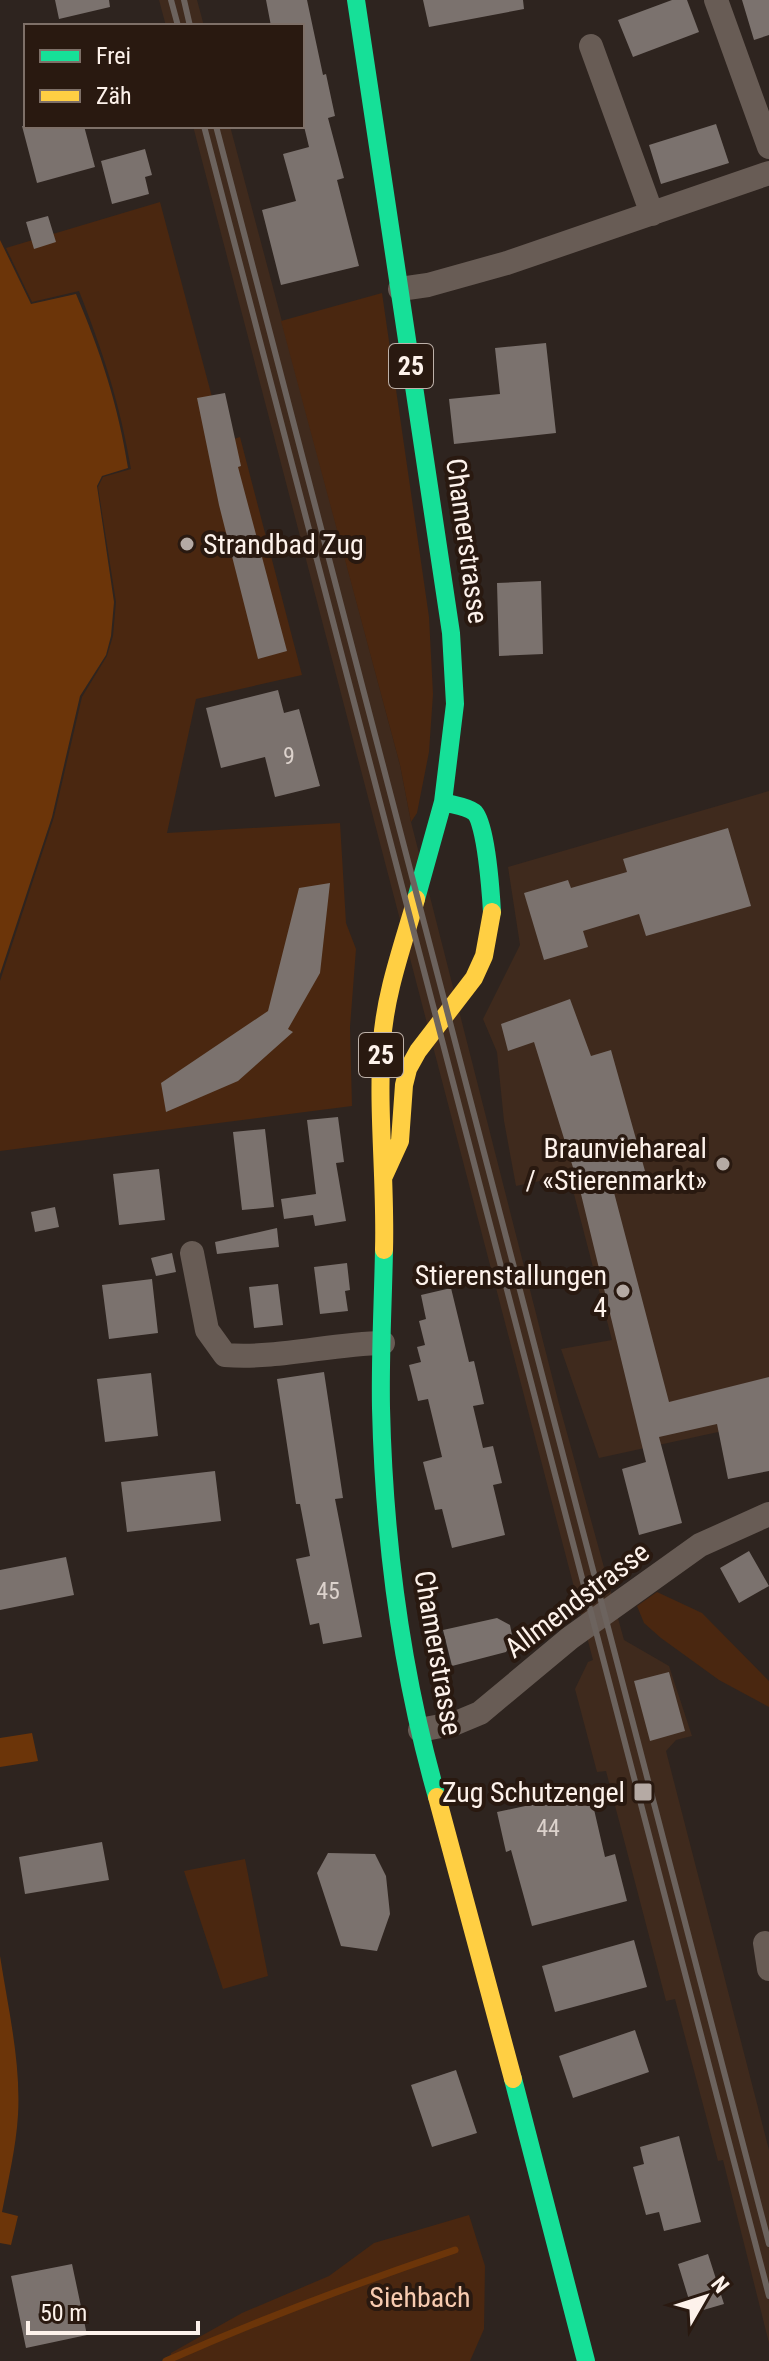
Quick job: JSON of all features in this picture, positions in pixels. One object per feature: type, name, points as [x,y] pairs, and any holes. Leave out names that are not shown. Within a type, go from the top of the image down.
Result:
[{"type":"main road","name":"Chamerstrasse","points":[[356,0],[451,633],[455,704],[443,802],[404,936],[382,1038],[381,1407],[387,1519],[400,1633],[420,1730],[586,2361]]},
{"type":"main road","name":"Chamerstrasse","points":[[384,1176],[401,1139],[403,1081],[410,1065],[470,987],[486,957],[490,940],[493,893],[479,818],[473,811],[443,802]]},
{"type":"street","points":[[716,0],[769,147]]},
{"type":"street","points":[[591,46],[652,214]]},
{"type":"street","points":[[400,289],[428,285],[507,263],[769,173]]},
{"type":"street","points":[[192,1253],[207,1330],[225,1355],[259,1357],[383,1343]]},
{"type":"street","name":"Allmendstrasse","points":[[420,1730],[456,1723],[480,1713],[570,1638],[700,1545],[769,1514]]},
{"type":"street","points":[[765,1943],[769,1969]]},
{"type":"shaded area","points":[[159,0],[197,0],[203,24],[165,24]]},
{"type":"shaded area","points":[[194,128],[231,128],[400,765],[411,822],[559,1404],[624,1640],[669,1666],[692,1736],[676,1740],[666,1751],[769,2150],[769,2343],[723,2160],[718,2161],[675,1999],[666,2001],[606,1771],[597,1772],[575,1689],[588,1662],[593,1660]]},
{"type":"shaded area","points":[[0,240],[31,304],[76,294],[108,380],[128,468],[102,476],[97,486],[114,602],[111,636],[106,655],[80,696],[52,817],[0,974]]},
{"type":"shaded area","points":[[769,791],[769,1421],[599,1458],[561,1349],[612,1340],[569,1175],[516,1186],[504,1121],[497,1052],[483,1019],[520,945],[508,867]]},
{"type":"shaded area","points":[[32,1733],[38,1761],[0,1767],[0,1738]]},
{"type":"shaded area","points":[[0,1956],[18,2075],[16,2140],[2,2212],[18,2216],[11,2245],[0,2243]]},
{"type":"green space","points":[[160,202],[224,442],[240,437],[302,675],[196,699],[167,833],[340,823],[346,923],[356,949],[350,1027],[352,1106],[0,1151],[0,981],[54,817],[82,697],[107,656],[113,636],[116,602],[98,487],[103,477],[131,469],[110,378],[79,291],[32,302],[6,248]]},
{"type":"green space","points":[[382,293],[429,617],[433,694],[429,752],[417,813],[411,822],[400,765],[281,321]]},
{"type":"green space","points":[[657,1592],[702,1613],[769,1681],[769,1707],[719,1680],[644,1623],[637,1606]]},
{"type":"green space","points":[[245,1859],[268,1976],[223,1989],[184,1871]]},
{"type":"green space","name":"Siehbach","points":[[469,2215],[485,2266],[484,2329],[470,2361],[170,2361],[171,2353],[242,2313],[329,2276],[374,2243]]},
{"type":"building","points":[[55,0],[109,0],[110,7],[59,19]]},
{"type":"building","points":[[266,0],[307,0],[335,116],[328,118],[344,178],[337,180],[359,266],[281,285],[262,210],[296,201],[283,154],[309,147],[304,126],[304,24],[271,24]]},
{"type":"building","points":[[423,0],[523,0],[524,9],[429,27]]},
{"type":"building","points":[[672,0],[687,0],[699,32],[633,57],[618,20]]},
{"type":"building","points":[[742,0],[769,0],[769,35],[754,40]]},
{"type":"building","points":[[716,124],[729,163],[661,184],[649,145]]},
{"type":"building","points":[[22,126],[85,128],[95,167],[37,183]]},
{"type":"building","points":[[145,149],[152,175],[145,177],[149,194],[112,204],[101,161]]},
{"type":"building","points":[[48,216],[56,242],[34,249],[26,222]]},
{"type":"building","points":[[546,343],[556,433],[454,444],[449,399],[500,394],[495,348]]},
{"type":"building","points":[[225,393],[241,466],[238,467],[287,651],[258,659],[219,505],[197,398]]},
{"type":"building","points":[[541,581],[543,654],[499,656],[497,583]]},
{"type":"building","points":[[278,690],[284,713],[299,709],[320,786],[275,797],[265,757],[221,768],[206,708]]},
{"type":"building","points":[[728,828],[751,906],[646,936],[639,914],[583,931],[588,947],[544,960],[524,893],[568,880],[571,888],[627,872],[623,859]]},
{"type":"building","points":[[330,883],[320,973],[288,1029],[293,1032],[238,1081],[166,1112],[161,1083],[268,1011],[299,888]]},
{"type":"building","points":[[570,999],[591,1056],[611,1050],[645,1171],[611,1181],[669,1402],[769,1377],[769,1471],[728,1479],[717,1424],[659,1437],[682,1523],[639,1535],[622,1469],[646,1462],[580,1190],[534,1042],[508,1051],[501,1024]]},
{"type":"building","points":[[338,1117],[344,1162],[336,1163],[346,1221],[315,1226],[313,1215],[284,1219],[281,1199],[316,1194],[307,1120]]},
{"type":"building","points":[[265,1129],[274,1207],[242,1210],[233,1132]]},
{"type":"building","points":[[159,1169],[165,1220],[119,1225],[113,1174]]},
{"type":"building","points":[[55,1207],[59,1227],[35,1232],[31,1212]]},
{"type":"building","points":[[277,1228],[279,1247],[217,1254],[215,1242]]},
{"type":"building","points":[[172,1253],[176,1272],[156,1276],[151,1258]]},
{"type":"building","points":[[347,1263],[350,1290],[345,1291],[348,1311],[320,1314],[314,1267]]},
{"type":"building","points":[[152,1279],[158,1333],[109,1339],[102,1285]]},
{"type":"building","points":[[278,1284],[283,1325],[254,1328],[249,1287]]},
{"type":"building","points":[[451,1288],[469,1362],[474,1361],[484,1404],[473,1406],[483,1448],[493,1446],[502,1483],[493,1485],[505,1535],[452,1548],[442,1509],[435,1510],[423,1462],[442,1457],[428,1399],[418,1401],[409,1365],[421,1362],[417,1347],[425,1345],[419,1321],[426,1319],[421,1295]]},
{"type":"building","points":[[324,1372],[343,1498],[335,1499],[362,1637],[323,1644],[319,1623],[310,1625],[296,1559],[310,1556],[300,1504],[296,1504],[277,1379]]},
{"type":"building","points":[[151,1373],[158,1436],[105,1442],[97,1379]]},
{"type":"building","points":[[215,1471],[221,1521],[127,1532],[121,1482]]},
{"type":"building","points":[[749,1551],[769,1586],[739,1603],[720,1568]]},
{"type":"building","points":[[66,1557],[74,1595],[0,1610],[0,1570]]},
{"type":"building","points":[[497,1618],[510,1625],[513,1640],[506,1652],[452,1666],[443,1630]]},
{"type":"building","points":[[669,1672],[685,1731],[650,1741],[634,1681]]},
{"type":"building","points":[[590,1792],[605,1857],[615,1854],[627,1901],[532,1926],[511,1850],[506,1852],[497,1812]]},
{"type":"building","points":[[102,1842],[109,1880],[25,1894],[19,1857]]},
{"type":"building","points":[[328,1853],[375,1854],[386,1876],[390,1914],[377,1951],[341,1946],[317,1873]]},
{"type":"building","points":[[634,1940],[647,1987],[555,2012],[542,1966]]},
{"type":"building","points":[[635,2030],[649,2072],[573,2098],[559,2056]]},
{"type":"building","points":[[456,2070],[477,2133],[432,2147],[411,2085]]},
{"type":"building","points":[[679,2136],[701,2222],[664,2231],[659,2212],[646,2215],[633,2167],[644,2164],[640,2147]]},
{"type":"building","points":[[708,2254],[724,2304],[693,2313],[678,2264]]},
{"type":"building","points":[[72,2264],[87,2335],[26,2348],[11,2276]]},
{"type":"waterway","points":[[166,2361],[309,2302],[455,2250]]},
{"type":"railway","points":[[171,0],[177,24]]},
{"type":"railway","points":[[184,0],[190,24]]},
{"type":"railway","points":[[205,128],[769,2296]]},
{"type":"railway","points":[[217,128],[769,2244]]},
{"type":"traffic: fast","points":[[356,0],[451,633],[455,704],[443,802],[416,899]]},
{"type":"traffic: fast","points":[[443,802],[471,810],[478,818],[487,859],[492,912]]},
{"type":"traffic: fast","points":[[384,1250],[381,1408],[386,1506],[404,1653],[437,1797]]},
{"type":"traffic: fast","points":[[513,2079],[586,2361]]},
{"type":"traffic: slow","points":[[384,1250],[380,1094],[382,1042],[391,988],[416,899]]},
{"type":"traffic: slow","points":[[384,1176],[400,1141],[408,1069],[418,1051],[474,978],[484,956],[492,912]]},
{"type":"traffic: slow","points":[[437,1797],[513,2079]]},
{"type":"place","name":"Strandbad Zug","points":[[187,544]]},
{"type":"place","name":"Braunviehareal / «Stierenmarkt»","points":[[723,1164]]},
{"type":"place","name":"Stierenstallungen 4","points":[[623,1291]]},
{"type":"place","name":"Zug Schutzengel","points":[[643,1792]]}]
